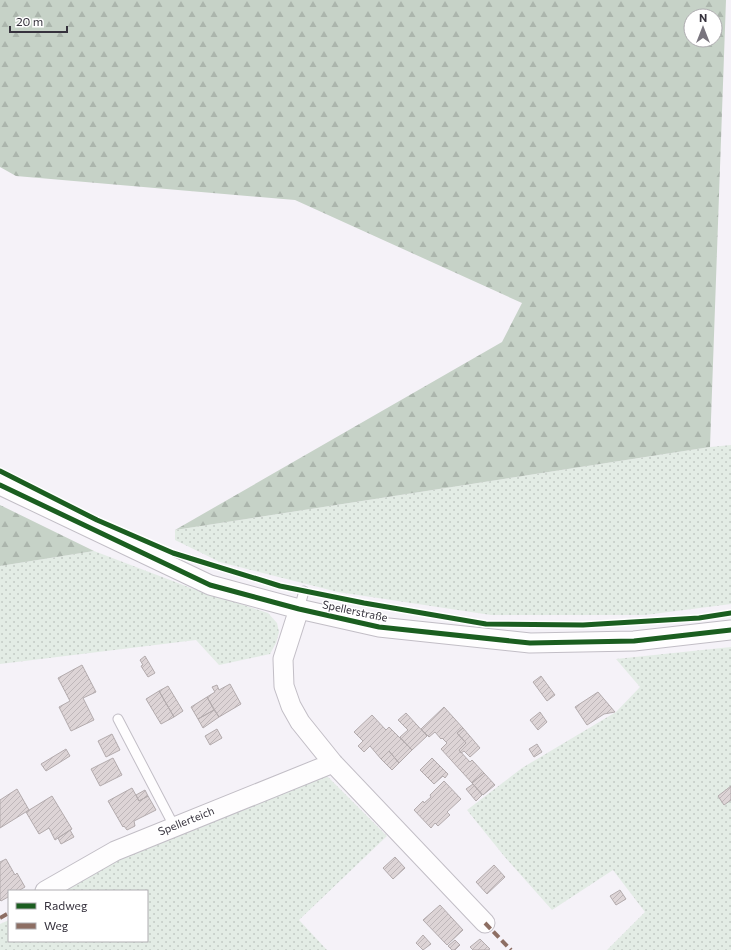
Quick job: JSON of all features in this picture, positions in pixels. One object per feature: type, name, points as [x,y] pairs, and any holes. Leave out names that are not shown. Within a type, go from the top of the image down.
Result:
[{"type":"street","name":"Spellerstraße","points":[[0,485],[210,585],[299,609],[379,627],[530,643],[634,641],[731,630]]},
{"type":"street","points":[[299,609],[283,659],[284,686],[291,706],[300,722],[333,763],[485,923]]},
{"type":"street","name":"Spellerteich","points":[[47,890],[115,851],[333,763]]},
{"type":"lane","points":[[299,609],[304,591]]},
{"type":"lane","points":[[118,719],[174,826]]},
{"type":"shaded area","points":[[731,445],[731,604],[645,615],[491,615],[338,592],[220,562],[175,540],[175,530]]},
{"type":"shaded area","points":[[94,551],[191,588],[268,613],[277,623],[279,632],[276,643],[270,654],[219,665],[196,640],[0,664],[0,566]]},
{"type":"shaded area","points":[[731,647],[731,950],[607,950],[645,912],[613,870],[552,910],[504,856],[467,810],[522,768],[616,712],[640,687],[616,659]]},
{"type":"shaded area","points":[[327,776],[387,836],[299,920],[327,950],[0,950],[0,924],[8,920],[8,942],[148,942],[148,890],[63,890],[132,851]]},
{"type":"green space","points":[[0,0],[726,0],[710,447],[175,530],[502,342],[522,303],[295,200],[16,176],[0,167]]},
{"type":"green space","points":[[0,505],[94,551],[0,566]]},
{"type":"building","points":[[145,656],[155,673],[148,677],[141,666],[143,665],[140,660]]},
{"type":"building","points":[[82,665],[96,692],[83,698],[94,720],[71,731],[59,707],[70,701],[58,678]]},
{"type":"building","points":[[541,676],[555,695],[547,701],[533,682]]},
{"type":"building","points":[[230,684],[241,704],[219,717],[207,697],[215,692],[212,687],[217,685],[219,690]]},
{"type":"building","points":[[168,686],[183,711],[174,717],[159,691]]},
{"type":"building","points":[[159,691],[174,717],[161,724],[146,699]]},
{"type":"building","points":[[598,692],[615,712],[604,714],[587,725],[575,707]]},
{"type":"building","points":[[207,697],[214,710],[198,719],[191,707]]},
{"type":"building","points":[[444,707],[463,728],[457,733],[466,743],[459,750],[470,762],[472,760],[484,773],[472,783],[441,749],[447,743],[435,732],[429,737],[421,729]]},
{"type":"building","points":[[214,710],[219,717],[203,728],[198,719]]},
{"type":"building","points":[[540,712],[547,722],[538,730],[530,720]]},
{"type":"building","points":[[406,713],[427,736],[412,750],[400,737],[408,730],[398,720]]},
{"type":"building","points":[[372,715],[386,730],[389,727],[412,750],[399,763],[389,751],[381,759],[370,746],[364,752],[358,746],[363,741],[354,732]]},
{"type":"building","points":[[463,728],[480,748],[470,757],[464,751],[461,753],[459,750],[466,743],[457,733]]},
{"type":"building","points":[[217,729],[222,738],[210,745],[205,736]]},
{"type":"building","points":[[112,734],[120,750],[106,757],[98,741]]},
{"type":"building","points":[[537,744],[542,752],[534,757],[529,749]]},
{"type":"building","points":[[66,749],[70,756],[46,771],[41,764]]},
{"type":"building","points":[[389,751],[399,763],[392,770],[381,759]]},
{"type":"building","points":[[113,758],[122,775],[100,786],[91,769]]},
{"type":"building","points":[[432,758],[440,766],[428,778],[420,770]]},
{"type":"building","points":[[440,766],[448,774],[445,778],[443,776],[434,784],[428,778]]},
{"type":"building","points":[[484,773],[495,785],[483,795],[472,783]]},
{"type":"building","points":[[444,781],[461,799],[447,812],[450,815],[438,826],[435,823],[431,828],[414,810],[423,801],[424,803],[431,797],[430,795]]},
{"type":"building","points":[[473,784],[482,795],[476,801],[466,789]]},
{"type":"building","points":[[731,786],[731,800],[724,805],[718,796]]},
{"type":"building","points":[[132,788],[139,801],[148,796],[156,810],[134,821],[135,826],[127,830],[124,826],[123,827],[108,801]]},
{"type":"building","points":[[17,789],[29,810],[0,828],[0,800]]},
{"type":"building","points":[[145,790],[148,796],[139,801],[136,795]]},
{"type":"building","points":[[52,796],[72,829],[55,840],[49,828],[39,834],[26,812]]},
{"type":"building","points":[[70,830],[74,837],[61,844],[58,838]]},
{"type":"building","points":[[395,857],[405,868],[393,879],[383,868]]},
{"type":"building","points":[[6,859],[15,875],[17,873],[25,887],[20,890],[8,890],[8,897],[1,901],[0,900],[0,862]]},
{"type":"building","points":[[494,865],[505,877],[487,894],[476,882]]},
{"type":"building","points":[[620,890],[626,899],[616,905],[610,896]]},
{"type":"building","points":[[440,905],[463,930],[447,945],[423,920]]},
{"type":"building","points":[[423,935],[431,944],[423,950],[416,943]]},
{"type":"building","points":[[480,939],[490,949],[473,950],[470,947]]},
{"type":"building","points":[[455,940],[460,945],[455,950],[452,950],[448,946]]},
{"type":"marked path","points":[[0,918],[8,914]]},
{"type":"marked path","points":[[485,923],[511,950]]},
{"type":"cycle path","points":[[0,471],[97,520],[173,553],[280,586],[364,603],[486,624],[583,625],[699,618],[731,613]]},
{"type":"cycle path","points":[[0,485],[210,585],[299,609],[379,627],[530,643],[634,641],[731,630]]}]
